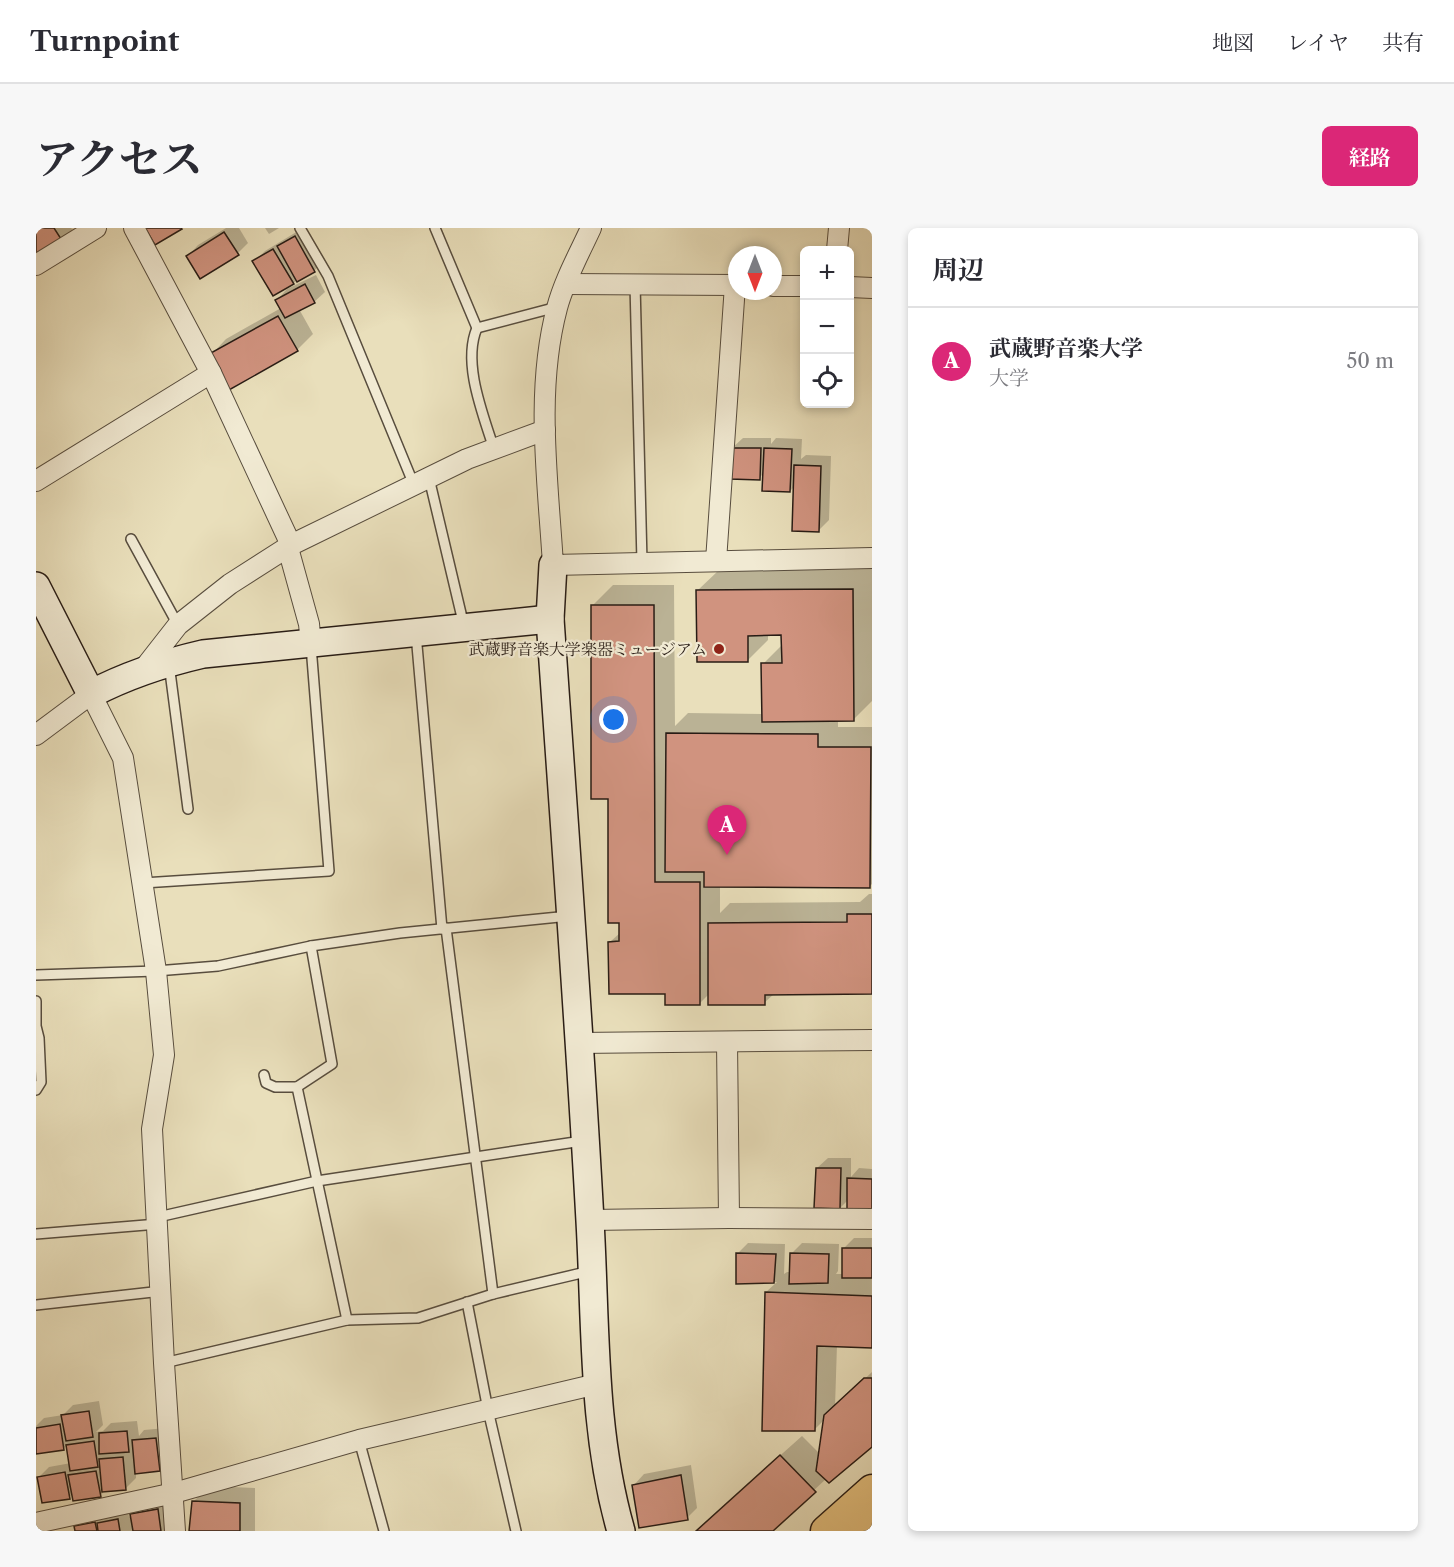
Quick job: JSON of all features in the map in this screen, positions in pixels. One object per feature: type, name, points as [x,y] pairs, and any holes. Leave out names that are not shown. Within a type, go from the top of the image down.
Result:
[{"type":"main road","points":[[825,1531],[872,1490]]},
{"type":"main road","points":[[859,1531],[872,1519]]},
{"type":"street","points":[[36,265],[96,228]]},
{"type":"street","points":[[135,228],[211,373],[289,546],[309,624],[311,644]]},
{"type":"street","points":[[837,246],[839,228]]},
{"type":"street","points":[[585,232],[557,307],[548,352],[545,430],[553,565],[550,619],[590,1220],[597,1384],[606,1470],[621,1531]]},
{"type":"street","points":[[566,284],[728,285]]},
{"type":"street","points":[[782,286],[800,286]]},
{"type":"street","points":[[854,287],[872,288]]},
{"type":"street","points":[[716,561],[735,300]]},
{"type":"street","points":[[36,481],[211,373]]},
{"type":"street","points":[[142,671],[178,625],[230,584],[289,546],[494,449],[545,430]]},
{"type":"street","points":[[553,565],[872,558]]},
{"type":"street","points":[[38,595],[92,694],[123,758],[156,971],[164,1055],[152,1129],[175,1531]]},
{"type":"street","points":[[36,735],[92,694],[142,671],[203,654],[550,619]]},
{"type":"street","points":[[578,1043],[872,1040]]},
{"type":"street","points":[[727,1042],[729,1218]]},
{"type":"street","points":[[590,1220],[872,1218]]},
{"type":"street","points":[[36,1523],[174,1493],[359,1440],[597,1384]]},
{"type":"lane","points":[[300,228],[328,276],[422,482],[464,628]]},
{"type":"lane","points":[[435,228],[477,328],[472,340],[473,368],[479,402],[494,449]]},
{"type":"lane","points":[[634,284],[642,562]]},
{"type":"lane","points":[[477,328],[557,307]]},
{"type":"lane","points":[[131,539],[178,625]]},
{"type":"lane","points":[[416,634],[444,928],[493,1294]]},
{"type":"lane","points":[[143,883],[328,871],[311,644]]},
{"type":"lane","points":[[169,662],[188,808]]},
{"type":"lane","points":[[36,975],[156,971],[218,966],[311,946],[444,928],[570,916]]},
{"type":"lane","points":[[264,1075],[266,1083],[275,1086],[297,1087],[332,1064],[311,946]]},
{"type":"lane","points":[[36,1001],[41,1082],[36,1090]]},
{"type":"lane","points":[[297,1087],[347,1320]]},
{"type":"lane","points":[[36,1234],[158,1220],[317,1181],[584,1141]]},
{"type":"lane","points":[[164,1363],[347,1320],[418,1318],[493,1294],[592,1270]]},
{"type":"lane","points":[[36,1305],[162,1291]]},
{"type":"lane","points":[[467,1302],[488,1410],[516,1531]]},
{"type":"lane","points":[[359,1440],[384,1531]]},
{"type":"lane","points":[[36,1517],[36,1523]]},
{"type":"building","points":[[36,228],[54,228],[63,242],[36,260]]},
{"type":"building","points":[[145,228],[181,228],[182,229],[155,245]]},
{"type":"building","points":[[224,232],[239,255],[200,279],[186,256]]},
{"type":"building","points":[[295,236],[315,272],[297,282],[277,246]]},
{"type":"building","points":[[273,249],[294,284],[273,296],[252,261]]},
{"type":"building","points":[[305,284],[315,303],[285,318],[275,300]]},
{"type":"building","points":[[278,316],[298,351],[229,390],[209,354]]},
{"type":"building","points":[[731,448],[761,448],[760,480],[730,479]]},
{"type":"building","points":[[764,448],[792,449],[790,492],[762,491]]},
{"type":"building","points":[[794,465],[821,466],[819,532],[792,531]]},
{"type":"building","points":[[853,589],[854,721],[762,722],[761,663],[782,663],[781,635],[748,636],[748,662],[697,662],[696,590]]},
{"type":"building","points":[[591,605],[654,605],[655,882],[700,882],[700,1005],[665,1005],[665,994],[609,994],[608,942],[619,941],[619,923],[608,923],[608,799],[591,799]]},
{"type":"building","points":[[666,733],[818,734],[818,747],[871,747],[870,888],[704,887],[704,872],[665,872]]},
{"type":"building","points":[[847,914],[872,914],[872,994],[765,995],[765,1005],[708,1005],[708,923],[847,922]]},
{"type":"building","points":[[816,1168],[841,1168],[840,1209],[814,1208]]},
{"type":"building","points":[[847,1178],[872,1179],[872,1209],[847,1209]]},
{"type":"building","points":[[842,1248],[872,1248],[872,1278],[842,1278]]},
{"type":"building","points":[[736,1253],[776,1254],[774,1283],[736,1284]]},
{"type":"building","points":[[790,1253],[829,1254],[828,1283],[789,1284]]},
{"type":"building","points":[[765,1292],[872,1296],[872,1348],[817,1346],[815,1431],[762,1431]]},
{"type":"building","points":[[864,1378],[872,1378],[872,1447],[829,1483],[816,1471],[824,1415]]},
{"type":"building","points":[[89,1411],[93,1437],[66,1441],[61,1415]]},
{"type":"building","points":[[60,1424],[64,1450],[36,1454],[36,1428]]},
{"type":"building","points":[[127,1431],[129,1452],[99,1454],[99,1433]]},
{"type":"building","points":[[156,1438],[160,1471],[135,1474],[132,1440]]},
{"type":"building","points":[[94,1441],[98,1467],[70,1471],[66,1445]]},
{"type":"building","points":[[780,1455],[816,1492],[773,1531],[696,1531]]},
{"type":"building","points":[[123,1457],[126,1490],[102,1492],[99,1459]]},
{"type":"building","points":[[96,1471],[101,1497],[73,1501],[68,1475]]},
{"type":"building","points":[[65,1472],[70,1499],[42,1503],[37,1477]]},
{"type":"building","points":[[681,1475],[688,1520],[639,1528],[632,1485]]},
{"type":"building","points":[[192,1501],[240,1503],[240,1531],[189,1531]]},
{"type":"building","points":[[158,1509],[161,1531],[133,1531],[130,1514]]},
{"type":"building","points":[[118,1519],[120,1531],[98,1531],[97,1523]]},
{"type":"building","points":[[95,1522],[97,1531],[75,1531],[74,1526]]},
{"type":"place","name":"武蔵野音楽大学楽器ミュージアム","points":[[719,649]]},
{"type":"place","name":"武蔵野音楽大学","points":[[727,855]]}]
